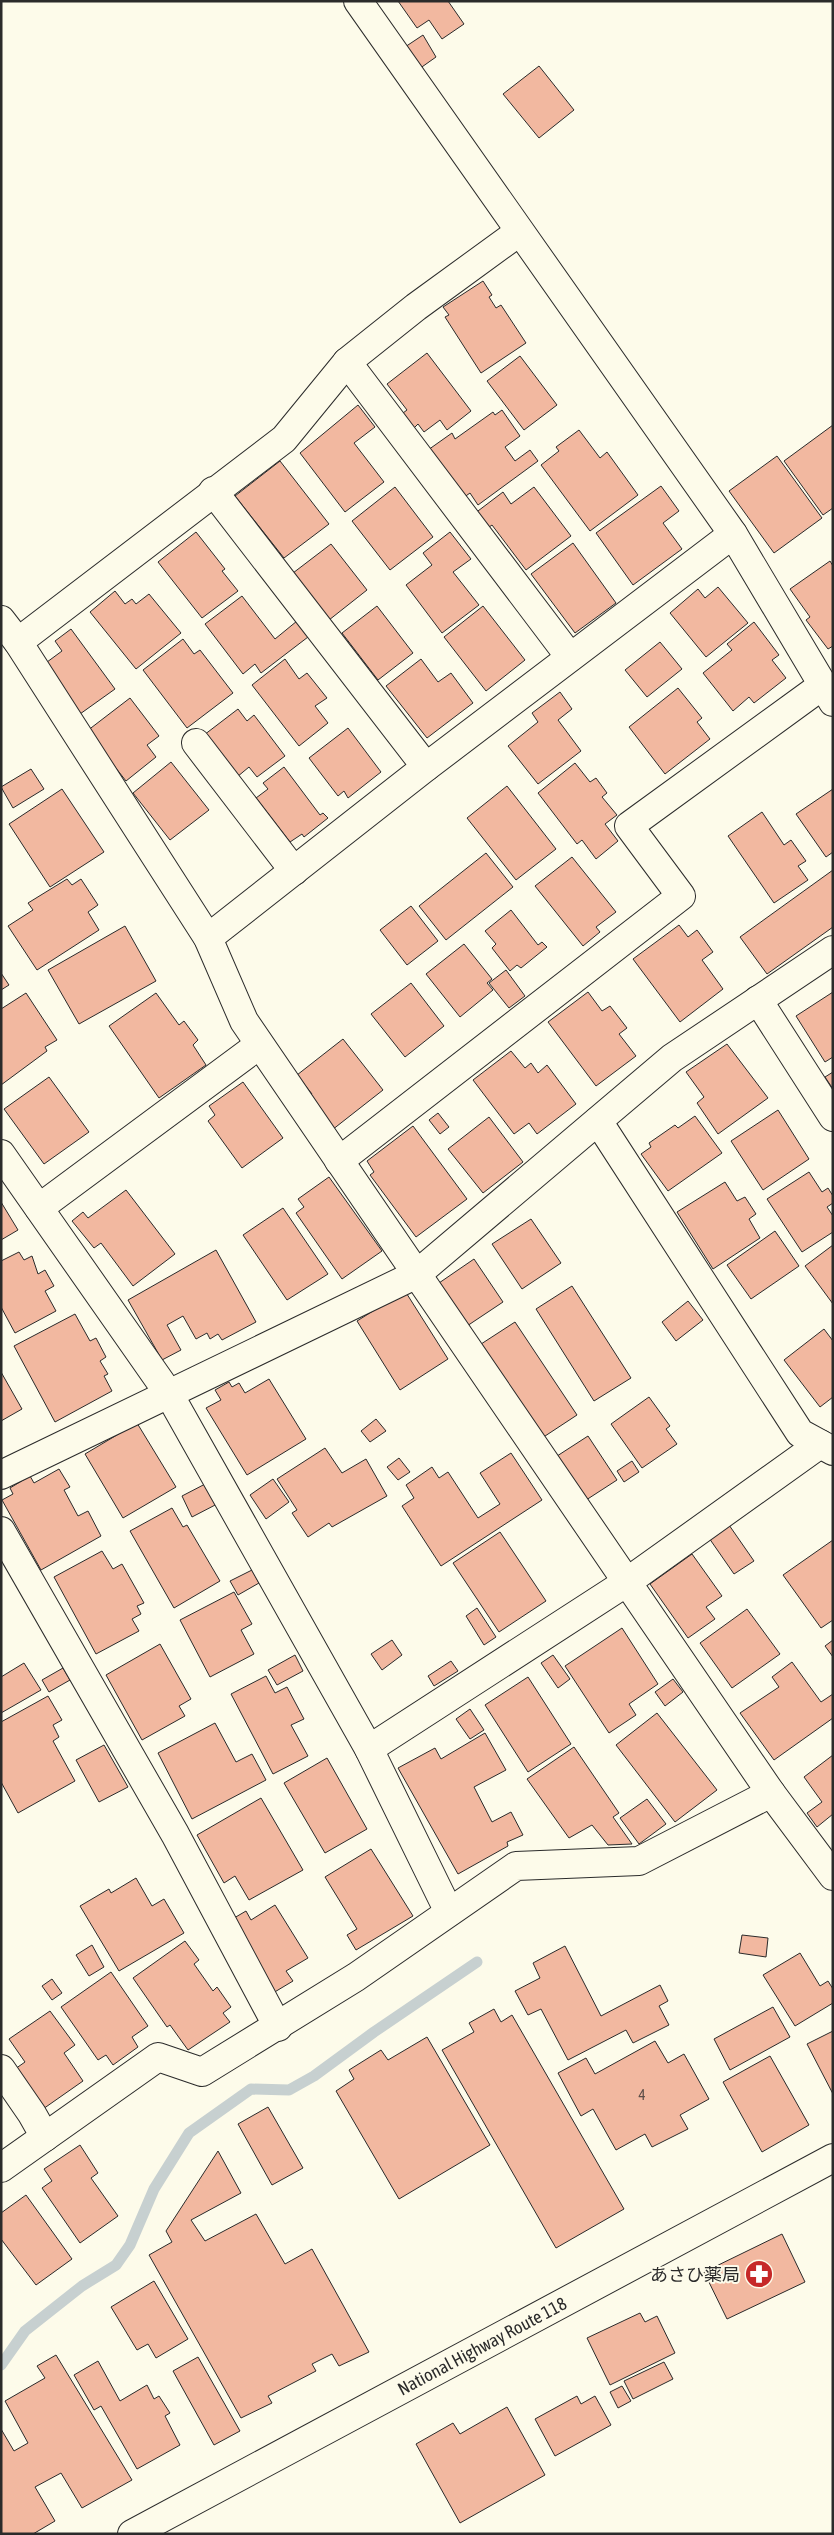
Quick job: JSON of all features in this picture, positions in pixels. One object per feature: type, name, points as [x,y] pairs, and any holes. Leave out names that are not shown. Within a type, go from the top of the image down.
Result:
[{"type":"main road","points":[[339,1161],[681,896],[629,826],[828,693],[733,534],[358,1]]},
{"type":"main road","points":[[18,642],[212,491],[284,439],[347,362],[416,307],[519,232]]},
{"type":"main road","points":[[347,362],[570,657]]},
{"type":"main road","points":[[212,491],[426,767]]},
{"type":"main road","points":[[208,938],[426,767],[733,534]]},
{"type":"main road","points":[[1,620],[18,642],[208,938],[244,1021],[259,1045],[771,1793],[832,1873]]},
{"type":"main road","points":[[196,743],[294,871]]},
{"type":"main road","points":[[1,1475],[417,1274],[672,1058],[833,950]]},
{"type":"main road","points":[[758,1000],[833,1117]]},
{"type":"main road","points":[[39,1208],[259,1045]]},
{"type":"main road","points":[[369,1749],[627,1582],[826,1448],[800,1433],[598,1121]]},
{"type":"main road","points":[[1,1154],[169,1394],[369,1749],[449,1912]]},
{"type":"main road","points":[[1,1531],[175,1834],[278,2027]]},
{"type":"main road","points":[[1,2168],[158,2057],[202,2072],[278,2027],[356,1977],[516,1866],[639,1861],[771,1793]]},
{"type":"main road","points":[[1,2068],[45,2137]]},
{"type":"main road","name":"National Highway Route 118","points":[[132,2534],[833,2158]]},
{"type":"building","points":[[398,1],[448,1],[464,24],[442,39],[429,20],[417,28]]},
{"type":"building","points":[[423,35],[436,57],[419,69],[405,47]]},
{"type":"building","points":[[539,66],[574,110],[539,138],[503,94]]},
{"type":"building","points":[[483,281],[492,295],[489,297],[496,308],[501,305],[526,343],[481,373],[445,317],[449,315],[443,307]]},
{"type":"building","points":[[427,353],[471,411],[447,430],[440,420],[424,432],[418,424],[414,428],[403,413],[407,410],[387,384]]},
{"type":"building","points":[[520,356],[557,405],[524,430],[487,381]]},
{"type":"building","points":[[358,405],[375,427],[354,443],[384,482],[345,512],[300,453]]},
{"type":"building","points":[[502,410],[520,436],[505,447],[515,461],[530,450],[538,461],[478,505],[470,493],[463,498],[428,450],[452,433],[455,439],[493,412],[495,415]]},
{"type":"building","points":[[833,425],[833,508],[823,515],[784,461]]},
{"type":"building","points":[[579,430],[600,458],[607,452],[638,495],[590,531],[541,465],[559,451],[556,447]]},
{"type":"building","points":[[777,456],[822,518],[774,553],[729,491]]},
{"type":"building","points":[[280,461],[329,524],[284,558],[235,496]]},
{"type":"building","points":[[661,486],[679,511],[663,523],[682,549],[633,585],[596,533]]},
{"type":"building","points":[[395,487],[433,537],[390,570],[352,521]]},
{"type":"building","points":[[534,487],[571,536],[526,570],[492,525],[485,530],[474,514],[503,492],[511,504]]},
{"type":"building","points":[[196,532],[225,569],[222,571],[238,591],[202,618],[158,562]]},
{"type":"building","points":[[450,532],[471,559],[453,572],[479,605],[442,633],[406,585],[432,565],[423,553]]},
{"type":"building","points":[[573,543],[616,603],[575,633],[531,574]]},
{"type":"building","points":[[331,544],[367,590],[329,620],[293,573]]},
{"type":"building","points":[[830,561],[833,566],[833,646],[828,649],[806,620],[810,617],[790,589]]},
{"type":"building","points":[[718,587],[748,623],[706,657],[670,613],[698,589],[705,598]]},
{"type":"building","points":[[115,591],[125,604],[132,599],[136,604],[149,594],[181,633],[136,669],[90,612]]},
{"type":"building","points":[[242,596],[275,639],[297,621],[308,637],[261,673],[255,664],[243,674],[205,624]]},
{"type":"building","points":[[377,606],[413,653],[378,680],[342,633]]},
{"type":"building","points":[[483,606],[525,660],[486,691],[444,637]]},
{"type":"building","points":[[754,622],[779,655],[772,660],[786,678],[754,703],[749,697],[733,711],[703,673],[732,650],[727,644]]},
{"type":"building","points":[[71,629],[115,689],[80,714],[43,665],[62,651],[55,641]]},
{"type":"building","points":[[183,639],[194,654],[200,650],[233,693],[187,728],[143,670]]},
{"type":"building","points":[[660,642],[682,669],[647,697],[625,670]]},
{"type":"building","points":[[285,659],[299,679],[307,673],[327,698],[315,706],[328,723],[299,746],[252,685]]},
{"type":"building","points":[[421,659],[438,682],[451,673],[473,703],[427,738],[386,686]]},
{"type":"building","points":[[678,688],[702,718],[697,722],[710,739],[665,774],[629,727]]},
{"type":"building","points":[[560,692],[572,709],[558,720],[581,751],[538,784],[508,746],[538,722],[532,713]]},
{"type":"building","points":[[130,698],[159,736],[147,745],[156,757],[126,781],[87,731]]},
{"type":"building","points":[[238,709],[247,721],[254,715],[285,756],[257,777],[249,767],[237,777],[204,735]]},
{"type":"building","points":[[348,728],[381,772],[348,798],[344,791],[338,796],[309,758]]},
{"type":"building","points":[[171,762],[209,810],[170,840],[133,793]]},
{"type":"building","points":[[575,763],[590,782],[596,778],[607,793],[602,797],[617,815],[605,824],[618,841],[596,859],[582,840],[577,844],[538,793]]},
{"type":"building","points":[[284,767],[320,815],[323,813],[328,818],[304,837],[302,834],[290,842],[256,798],[268,789],[263,783]]},
{"type":"building","points":[[31,769],[44,789],[13,808],[1,787]]},
{"type":"building","points":[[507,786],[556,849],[516,880],[467,818]]},
{"type":"building","points":[[62,789],[104,852],[50,887],[9,824]]},
{"type":"building","points":[[833,789],[833,852],[826,857],[796,814]]},
{"type":"building","points":[[762,812],[784,845],[791,840],[806,861],[798,866],[808,880],[774,903],[728,836]]},
{"type":"building","points":[[486,853],[513,887],[446,940],[419,906]]},
{"type":"building","points":[[572,857],[616,912],[596,927],[600,932],[583,946],[535,886]]},
{"type":"building","points":[[833,870],[833,927],[767,974],[740,937]]},
{"type":"building","points":[[67,879],[72,885],[81,879],[98,905],[88,912],[99,930],[37,970],[8,926],[33,910],[28,903]]},
{"type":"building","points":[[411,906],[438,941],[407,965],[380,930]]},
{"type":"building","points":[[511,910],[538,945],[542,942],[547,947],[521,968],[517,965],[510,971],[492,948],[496,944],[485,931]]},
{"type":"building","points":[[679,925],[688,937],[697,930],[713,952],[702,960],[723,989],[680,1022],[633,959]]},
{"type":"building","points":[[125,926],[156,981],[79,1024],[48,970]]},
{"type":"building","points":[[464,944],[492,979],[487,983],[493,990],[460,1017],[426,974]]},
{"type":"building","points":[[506,970],[525,996],[509,1008],[489,983]]},
{"type":"building","points":[[1,973],[9,985],[1,990]]},
{"type":"building","points":[[411,983],[444,1026],[405,1057],[371,1014]]},
{"type":"building","points":[[588,992],[602,1011],[610,1006],[627,1028],[619,1034],[636,1056],[596,1086],[548,1022]]},
{"type":"building","points":[[833,992],[833,1057],[825,1062],[796,1016]]},
{"type":"building","points":[[26,993],[57,1040],[45,1047],[47,1051],[1,1085],[1,1009]]},
{"type":"building","points":[[156,993],[179,1025],[184,1021],[198,1040],[193,1045],[206,1065],[159,1098],[109,1026]]},
{"type":"building","points":[[343,1039],[383,1090],[332,1130],[307,1098],[312,1094],[297,1075]]},
{"type":"building","points":[[727,1044],[768,1098],[718,1134],[697,1103],[704,1097],[686,1072]]},
{"type":"building","points":[[511,1051],[525,1068],[531,1063],[538,1073],[547,1065],[576,1104],[537,1134],[529,1123],[514,1134],[473,1080]]},
{"type":"building","points":[[833,1072],[833,1089],[825,1077]]},
{"type":"building","points":[[49,1077],[89,1132],[44,1164],[4,1109]]},
{"type":"building","points":[[243,1082],[283,1138],[242,1168],[208,1121],[215,1115],[209,1106]]},
{"type":"building","points":[[778,1110],[809,1159],[763,1190],[731,1141]]},
{"type":"building","points":[[438,1113],[449,1127],[440,1134],[429,1120]]},
{"type":"building","points":[[695,1116],[722,1153],[668,1191],[641,1154],[651,1147],[649,1143],[675,1125],[678,1128]]},
{"type":"building","points":[[489,1117],[523,1162],[483,1193],[448,1149]]},
{"type":"building","points":[[413,1126],[467,1199],[416,1237],[370,1175],[374,1172],[367,1161]]},
{"type":"building","points":[[809,1172],[822,1192],[828,1188],[833,1196],[833,1203],[827,1207],[833,1216],[833,1232],[802,1252],[767,1199]]},
{"type":"building","points":[[329,1177],[382,1251],[342,1279],[296,1213],[304,1207],[298,1199]]},
{"type":"building","points":[[725,1182],[737,1201],[745,1197],[756,1214],[749,1219],[760,1238],[713,1269],[677,1212]]},
{"type":"building","points":[[126,1190],[175,1254],[133,1286],[101,1243],[94,1248],[72,1221],[83,1212],[88,1218]]},
{"type":"building","points":[[1,1202],[18,1230],[1,1240]]},
{"type":"building","points":[[283,1208],[328,1274],[287,1300],[243,1235]]},
{"type":"building","points":[[531,1219],[561,1263],[522,1289],[492,1244]]},
{"type":"building","points":[[775,1231],[799,1266],[751,1299],[727,1265]]},
{"type":"building","points":[[833,1245],[833,1304],[805,1266]]},
{"type":"building","points":[[216,1250],[256,1322],[222,1340],[218,1334],[210,1339],[207,1333],[196,1339],[183,1316],[167,1325],[181,1350],[162,1360],[128,1300]]},
{"type":"building","points":[[19,1252],[24,1260],[32,1256],[38,1274],[45,1270],[54,1286],[45,1291],[56,1311],[15,1333],[1,1307],[1,1261]]},
{"type":"building","points":[[474,1259],[503,1302],[467,1326],[439,1283]]},
{"type":"building","points":[[572,1286],[631,1378],[594,1401],[536,1309]]},
{"type":"building","points":[[405,1291],[448,1359],[400,1390],[357,1321]]},
{"type":"building","points":[[688,1301],[703,1320],[676,1341],[662,1322]]},
{"type":"building","points":[[75,1314],[90,1341],[96,1338],[106,1357],[100,1361],[108,1374],[104,1376],[112,1391],[55,1422],[14,1346]]},
{"type":"building","points":[[515,1322],[577,1415],[539,1440],[478,1346]]},
{"type":"building","points":[[824,1329],[833,1341],[833,1397],[820,1407],[784,1360]]},
{"type":"building","points":[[1,1372],[22,1409],[1,1421]]},
{"type":"building","points":[[269,1379],[306,1439],[247,1475],[206,1408],[221,1400],[215,1390],[229,1382],[232,1387],[239,1383],[245,1393]]},
{"type":"building","points":[[649,1397],[670,1426],[666,1429],[677,1444],[642,1468],[611,1424]]},
{"type":"building","points":[[376,1419],[386,1431],[370,1442],[361,1431]]},
{"type":"building","points":[[137,1423],[176,1487],[123,1518],[85,1454]]},
{"type":"building","points":[[588,1436],[617,1480],[583,1502],[554,1458]]},
{"type":"building","points":[[325,1448],[342,1473],[366,1459],[387,1496],[332,1527],[329,1523],[308,1537],[292,1513],[297,1510],[277,1479]]},
{"type":"building","points":[[511,1453],[542,1500],[441,1566],[402,1506],[414,1498],[406,1485],[432,1467],[439,1478],[448,1472],[478,1518],[500,1504],[480,1473]]},
{"type":"building","points":[[399,1458],[410,1472],[398,1480],[387,1467]]},
{"type":"building","points":[[632,1461],[639,1472],[624,1482],[617,1471]]},
{"type":"building","points":[[59,1469],[70,1487],[64,1490],[78,1516],[88,1511],[101,1536],[41,1570],[2,1500],[13,1494],[10,1488],[30,1476],[34,1483]]},
{"type":"building","points":[[273,1479],[289,1502],[266,1519],[250,1495]]},
{"type":"building","points":[[209,1482],[219,1503],[192,1517],[182,1496]]},
{"type":"building","points":[[172,1508],[183,1527],[187,1525],[220,1581],[174,1608],[130,1531]]},
{"type":"building","points":[[729,1525],[754,1561],[734,1574],[709,1538]]},
{"type":"building","points":[[500,1532],[546,1601],[499,1632],[453,1563]]},
{"type":"building","points":[[833,1540],[833,1620],[821,1628],[783,1575]]},
{"type":"building","points":[[102,1551],[113,1569],[122,1564],[144,1603],[137,1606],[141,1614],[132,1619],[139,1631],[96,1654],[54,1577]]},
{"type":"building","points":[[692,1554],[722,1596],[706,1607],[715,1619],[688,1638],[650,1584]]},
{"type":"building","points":[[252,1570],[259,1583],[238,1595],[230,1581]]},
{"type":"building","points":[[234,1592],[252,1624],[241,1630],[254,1654],[210,1677],[180,1620]]},
{"type":"building","points":[[477,1608],[496,1637],[484,1645],[466,1616]]},
{"type":"building","points":[[747,1609],[780,1654],[732,1688],[700,1643]]},
{"type":"building","points":[[622,1628],[658,1684],[629,1704],[636,1715],[609,1733],[565,1666]]},
{"type":"building","points":[[392,1640],[402,1655],[382,1670],[371,1654]]},
{"type":"building","points":[[833,1640],[833,1657],[825,1646]]},
{"type":"building","points":[[160,1644],[191,1699],[179,1706],[185,1716],[142,1740],[106,1675]]},
{"type":"building","points":[[295,1655],[303,1671],[277,1685],[268,1670]]},
{"type":"building","points":[[553,1655],[570,1679],[558,1688],[541,1663]]},
{"type":"building","points":[[451,1661],[458,1671],[434,1686],[428,1676]]},
{"type":"building","points":[[792,1662],[821,1702],[833,1694],[833,1718],[774,1760],[740,1713],[779,1687],[772,1677]]},
{"type":"building","points":[[24,1663],[41,1690],[1,1713],[1,1677]]},
{"type":"building","points":[[63,1668],[70,1680],[49,1692],[42,1680]]},
{"type":"building","points":[[266,1676],[275,1693],[287,1687],[304,1719],[291,1725],[308,1756],[273,1774],[231,1694]]},
{"type":"building","points":[[528,1677],[571,1744],[528,1772],[485,1705]]},
{"type":"building","points":[[673,1679],[683,1692],[665,1706],[655,1692]]},
{"type":"building","points":[[48,1696],[62,1720],[53,1725],[59,1737],[53,1741],[75,1781],[18,1813],[1,1782],[1,1722]]},
{"type":"building","points":[[470,1709],[484,1730],[470,1739],[456,1719]]},
{"type":"building","points":[[657,1713],[717,1790],[675,1822],[616,1745]]},
{"type":"building","points":[[215,1723],[236,1762],[252,1754],[266,1780],[192,1819],[158,1753]]},
{"type":"building","points":[[485,1733],[506,1770],[474,1787],[492,1822],[511,1812],[523,1835],[507,1842],[508,1846],[458,1874],[398,1768],[435,1748],[441,1759]]},
{"type":"building","points":[[104,1745],[128,1787],[99,1802],[76,1760]]},
{"type":"building","points":[[574,1747],[619,1813],[613,1817],[632,1844],[608,1845],[592,1825],[569,1838],[527,1779]]},
{"type":"building","points":[[833,1755],[833,1814],[817,1827],[807,1813],[822,1802],[804,1777]]},
{"type":"building","points":[[327,1758],[367,1829],[325,1853],[284,1783]]},
{"type":"building","points":[[261,1798],[303,1870],[249,1900],[235,1876],[224,1883],[197,1835]]},
{"type":"building","points":[[647,1799],[666,1824],[639,1844],[620,1818]]},
{"type":"building","points":[[371,1849],[413,1916],[356,1950],[347,1935],[357,1929],[325,1877]]},
{"type":"building","points":[[136,1878],[152,1906],[164,1899],[184,1933],[119,1971],[80,1906],[109,1889],[111,1893]]},
{"type":"building","points":[[275,1905],[308,1958],[286,1971],[293,1981],[273,1993],[229,1921],[246,1911],[251,1920]]},
{"type":"building","points":[[742,1935],[768,1938],[766,1957],[739,1953]]},
{"type":"building","points":[[185,1941],[199,1960],[194,1964],[213,1991],[217,1987],[231,2007],[223,2013],[230,2022],[188,2050],[170,2025],[167,2027],[133,1978]]},
{"type":"building","points":[[92,1945],[104,1967],[89,1976],[76,1955]]},
{"type":"building","points":[[565,1946],[601,2016],[660,1985],[668,2001],[659,2006],[669,2025],[633,2043],[626,2030],[568,2060],[541,2009],[528,2015],[515,1991],[540,1978],[533,1963]]},
{"type":"building","points":[[800,1953],[820,1986],[828,1981],[833,1989],[833,2003],[795,2026],[763,1975]]},
{"type":"building","points":[[111,1972],[148,2026],[132,2037],[138,2047],[113,2065],[106,2055],[98,2060],[61,2007]]},
{"type":"building","points":[[52,1979],[62,1993],[52,2000],[42,1986]]},
{"type":"building","points":[[773,2007],[790,2037],[730,2070],[714,2039]]},
{"type":"building","points":[[494,2009],[501,2022],[512,2015],[624,2209],[556,2248],[442,2050],[474,2032],[469,2023]]},
{"type":"building","points":[[50,2011],[75,2045],[64,2053],[83,2081],[43,2109],[15,2069],[25,2062],[9,2039]]},
{"type":"building","points":[[833,2031],[833,2094],[807,2044]]},
{"type":"building","points":[[427,2037],[490,2145],[399,2199],[336,2091],[354,2079],[349,2070],[381,2050],[388,2060]]},
{"type":"building","points":[[655,2041],[668,2063],[684,2054],[709,2099],[680,2115],[688,2129],[652,2147],[645,2134],[616,2150],[593,2109],[581,2116],[558,2073],[586,2058],[595,2074]]},
{"type":"building","points":[[770,2056],[809,2125],[762,2152],[723,2082]]},
{"type":"building","points":[[268,2107],[303,2168],[272,2185],[238,2124]]},
{"type":"building","points":[[80,2145],[98,2173],[91,2178],[118,2216],[80,2243],[42,2188],[52,2181],[44,2169]]},
{"type":"building","points":[[218,2151],[241,2193],[191,2220],[205,2241],[256,2214],[285,2264],[312,2249],[369,2352],[339,2366],[332,2354],[312,2364],[316,2371],[268,2396],[272,2403],[241,2418],[149,2255],[172,2242],[166,2231]]},
{"type":"building","points":[[26,2195],[72,2259],[36,2285],[1,2239],[1,2213]]},
{"type":"building","points":[[782,2234],[805,2282],[727,2319],[704,2272]]},
{"type":"building","points":[[154,2281],[188,2339],[156,2358],[148,2344],[137,2350],[111,2307]]},
{"type":"building","points":[[640,2313],[645,2322],[657,2316],[675,2353],[610,2385],[587,2338]]},
{"type":"building","points":[[56,2355],[132,2480],[82,2508],[61,2473],[35,2487],[55,2521],[33,2534],[1,2534],[1,2429],[14,2451],[28,2443],[5,2401],[45,2378],[37,2366]]},
{"type":"building","points":[[198,2357],[240,2431],[214,2445],[173,2371]]},
{"type":"building","points":[[98,2361],[120,2401],[147,2385],[154,2399],[159,2396],[170,2413],[165,2416],[180,2445],[137,2469],[101,2406],[94,2410],[74,2375]]},
{"type":"building","points":[[664,2362],[673,2379],[633,2399],[624,2381]]},
{"type":"building","points":[[622,2386],[631,2401],[618,2408],[610,2392]]},
{"type":"building","points":[[577,2396],[581,2404],[595,2396],[611,2425],[555,2456],[535,2419]]},
{"type":"building","points":[[507,2407],[545,2475],[460,2523],[416,2444],[453,2423],[460,2434]]},
{"type":"waterway","points":[[1,2365],[25,2331],[82,2286],[116,2265],[130,2245],[154,2189],[189,2133],[251,2089],[289,2090],[314,2076],[374,2032],[477,1962]]},
{"type":"place","name":"あさひ薬局","points":[[759,2274]]}]
